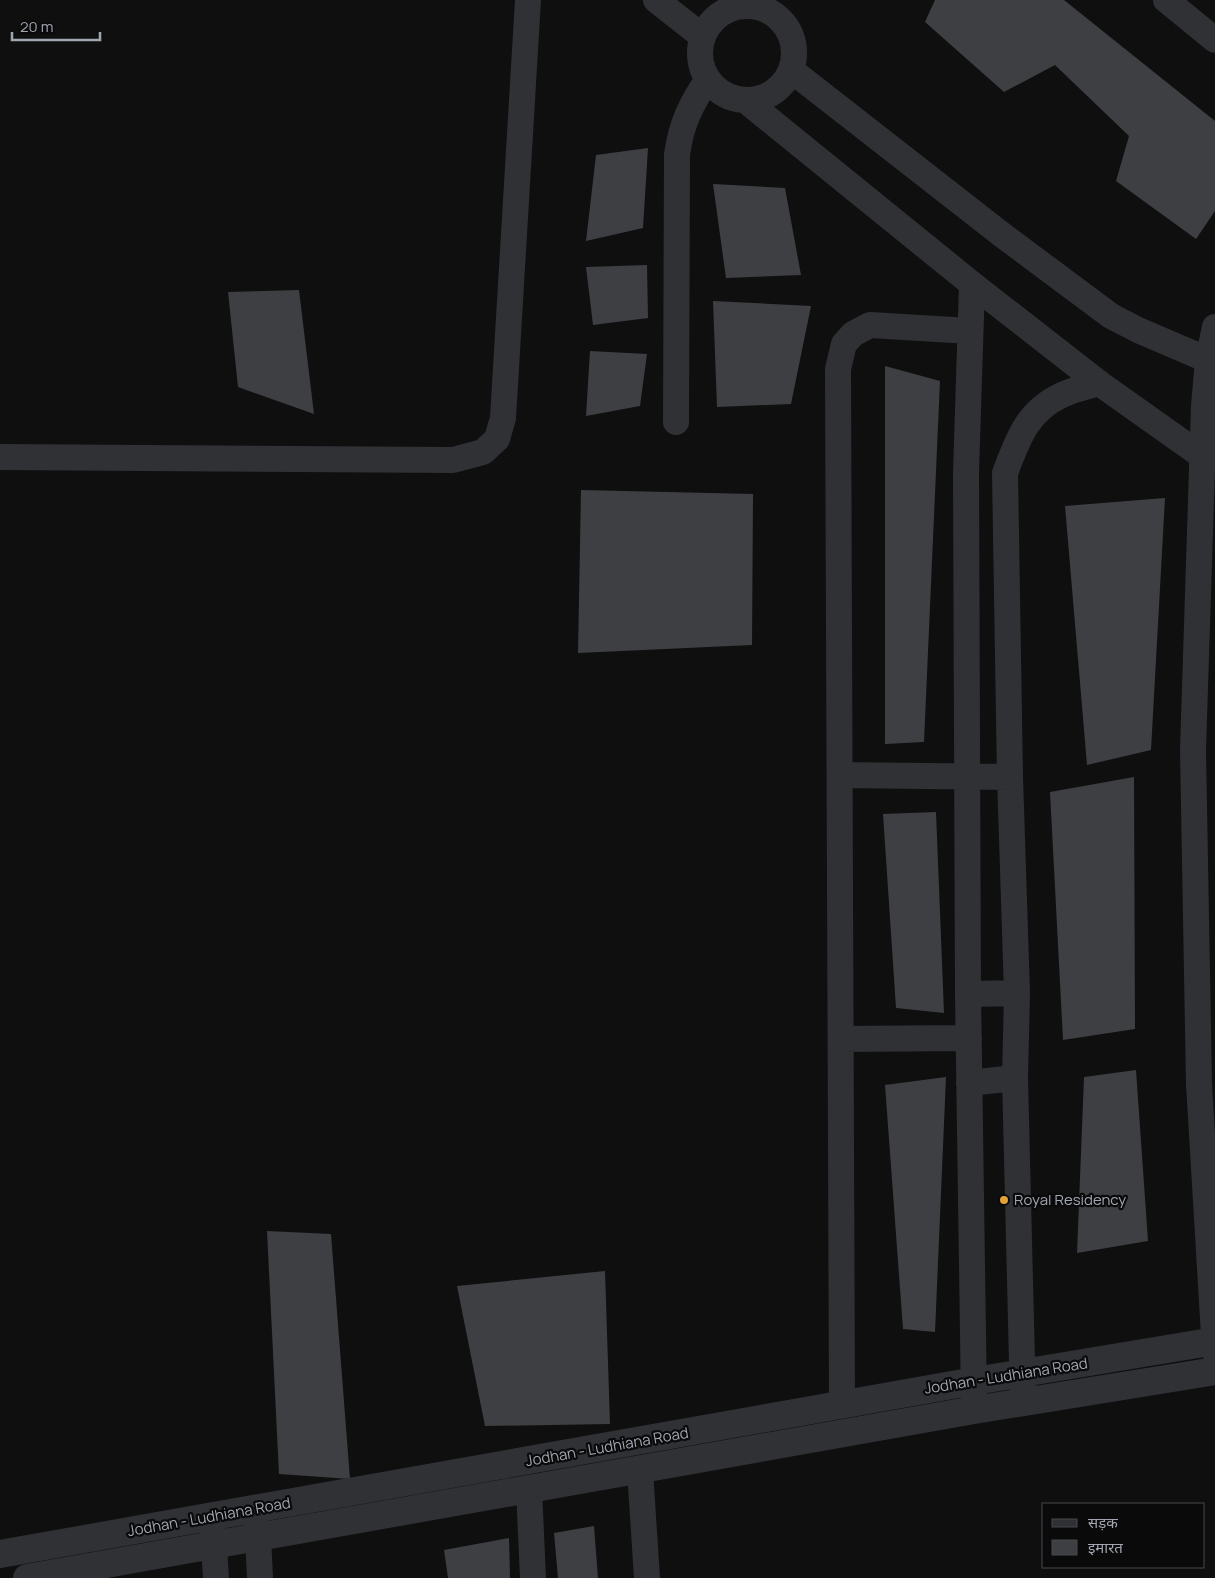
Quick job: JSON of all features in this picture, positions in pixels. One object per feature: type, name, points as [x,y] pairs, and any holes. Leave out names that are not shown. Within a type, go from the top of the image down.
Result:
[{"type":"street","points":[[0,457],[453,460],[483,452],[497,439],[503,418],[528,0]]},
{"type":"street","points":[[656,0],[703,37]]},
{"type":"street","points":[[1166,0],[1215,40]]},
{"type":"street","points":[[749,7],[763,10],[783,8],[786,28],[792,41],[794,55],[791,70],[784,83],[773,93],[760,99],[745,100],[731,98],[718,90],[708,79],[702,66],[700,52],[703,37],[710,24],[721,14],[734,8],[749,7]]},
{"type":"street","points":[[791,70],[1001,234],[1111,316],[1138,330],[1208,360]]},
{"type":"street","points":[[676,422],[678,155],[680,135],[687,115],[696,96],[708,79]]},
{"type":"street","points":[[745,100],[972,284],[1099,383],[1202,456]]},
{"type":"street","points":[[972,284],[966,473],[966,776],[974,1410]]},
{"type":"street","points":[[842,1404],[838,369],[844,344],[853,334],[870,325],[970,332]]},
{"type":"street","points":[[1214,1345],[1199,1084],[1193,750],[1204,406],[1208,360],[1215,327]]},
{"type":"street","points":[[1023,1402],[1015,1078],[1017,993],[1010,777],[1005,473],[1020,434],[1038,410],[1063,394],[1099,383]]},
{"type":"street","points":[[966,473],[1005,473]]},
{"type":"street","points":[[967,687],[1008,683]]},
{"type":"street","points":[[840,775],[1010,777]]},
{"type":"street","points":[[968,994],[1017,993]]},
{"type":"street","points":[[841,1039],[969,1038]]},
{"type":"street","points":[[969,1083],[1015,1078]]},
{"type":"street","name":"Jodhan - Ludhiana Road","points":[[0,1554],[975,1381],[1214,1345]]},
{"type":"street","name":"Jodhan - Ludhiana Road","points":[[27,1578],[974,1410],[1215,1371]]},
{"type":"street","points":[[640,1470],[647,1578]]},
{"type":"street","points":[[529,1489],[533,1578]]},
{"type":"street","points":[[254,1509],[258,1537],[260,1578]]},
{"type":"street","points":[[212,1516],[216,1578]]},
{"type":"building","points":[[935,0],[1064,0],[1215,121],[1215,211],[1196,239],[1116,181],[1129,136],[1055,65],[1004,92],[925,22]]},
{"type":"building","points":[[648,148],[643,228],[586,241],[596,155]]},
{"type":"building","points":[[713,184],[785,188],[801,275],[726,278]]},
{"type":"building","points":[[647,265],[648,318],[593,325],[586,267]]},
{"type":"building","points":[[299,290],[314,414],[238,387],[228,292]]},
{"type":"building","points":[[713,301],[811,306],[791,404],[717,407]]},
{"type":"building","points":[[590,351],[647,354],[640,406],[586,416]]},
{"type":"building","points":[[885,366],[940,381],[924,742],[885,744]]},
{"type":"building","points":[[581,490],[753,494],[752,645],[578,653]]},
{"type":"building","points":[[1165,498],[1151,750],[1087,765],[1065,506]]},
{"type":"building","points":[[1134,777],[1135,1029],[1063,1040],[1050,792]]},
{"type":"building","points":[[936,812],[944,1013],[896,1008],[883,814]]},
{"type":"building","points":[[1136,1070],[1148,1241],[1077,1253],[1084,1077]]},
{"type":"building","points":[[946,1077],[935,1332],[903,1329],[885,1085]]},
{"type":"building","points":[[267,1231],[331,1234],[350,1479],[279,1474]]},
{"type":"building","points":[[605,1271],[610,1424],[485,1426],[457,1286]]},
{"type":"building","points":[[594,1526],[598,1578],[558,1578],[554,1533]]},
{"type":"building","points":[[509,1538],[510,1578],[448,1578],[444,1550]]},
{"type":"place","name":"Royal Residency","points":[[1004,1200]]}]
